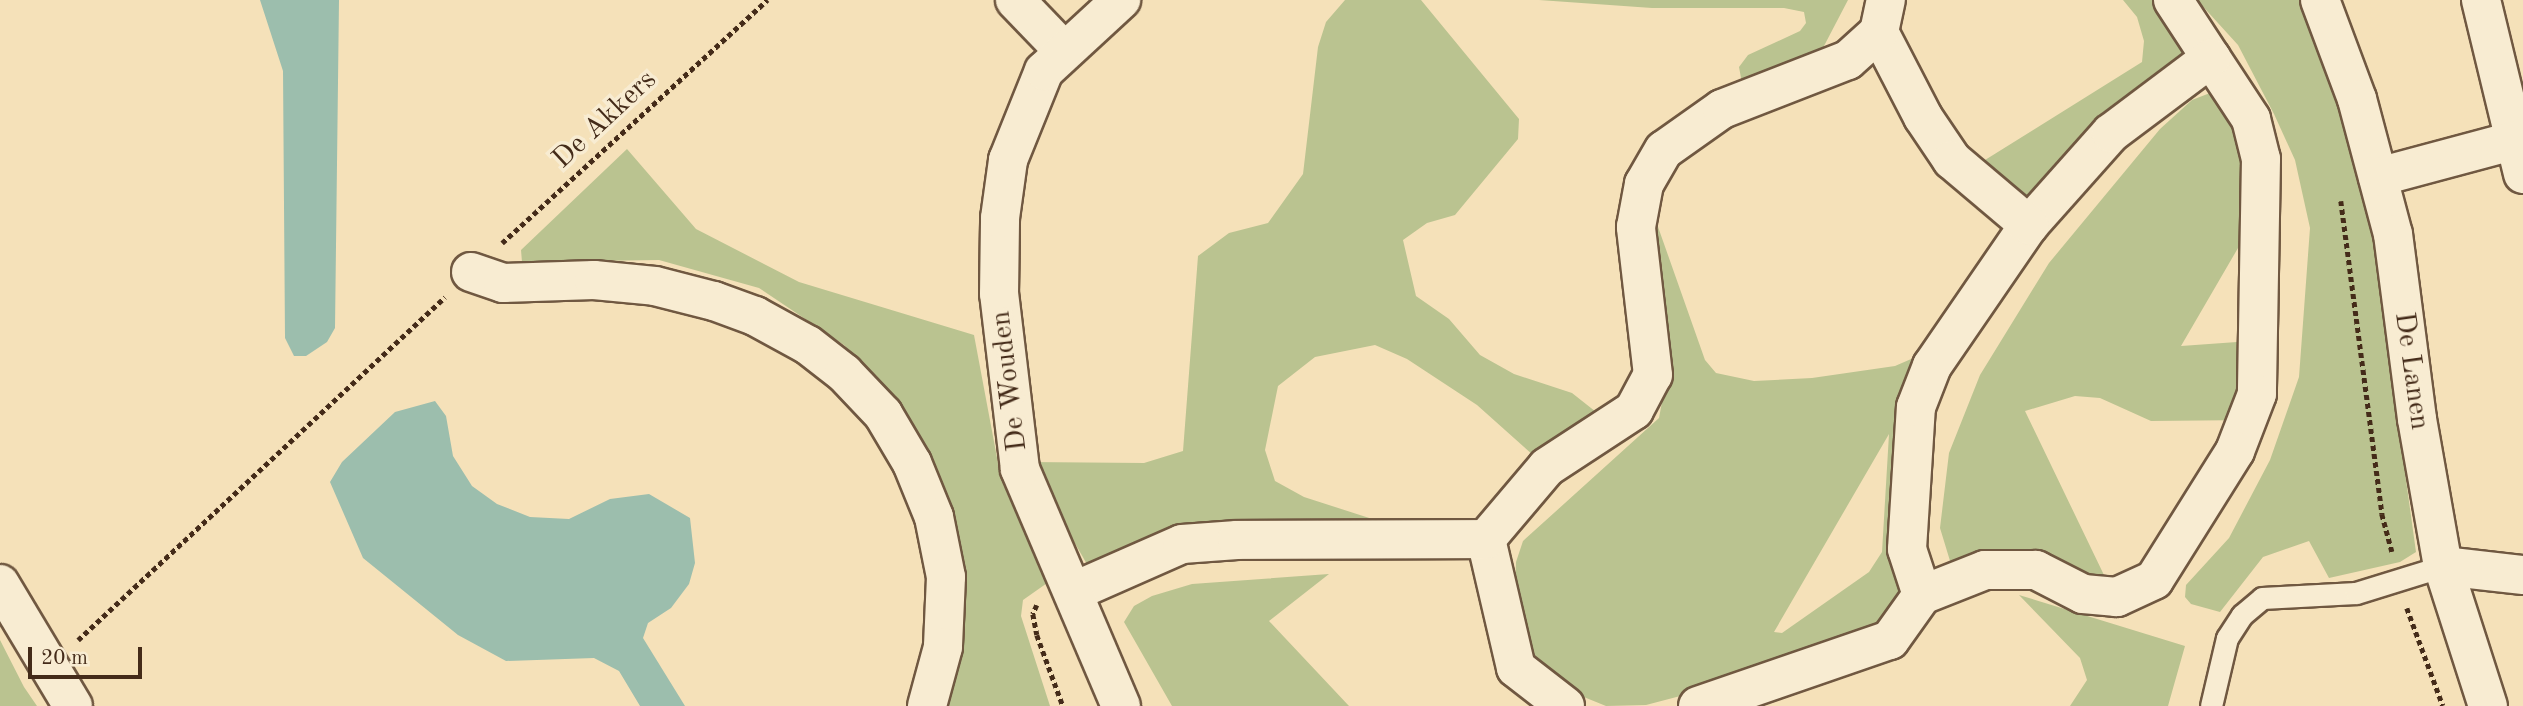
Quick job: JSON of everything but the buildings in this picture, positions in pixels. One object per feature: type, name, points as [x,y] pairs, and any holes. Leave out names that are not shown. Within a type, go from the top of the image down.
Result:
[{"type":"street","points":[[1015,0],[1064,51]]},
{"type":"street","name":"De Wouden","points":[[1121,706],[1075,591],[1020,469],[999,294],[1000,218],[1008,160],[1044,71],[1122,0]]},
{"type":"street","points":[[1699,706],[1890,640],[1922,596],[1985,570],[2036,570],[2083,594],[2117,597],[2154,580],[2235,451],[2257,394],[2260,159],[2251,119],[2173,0]]},
{"type":"street","name":"De Lanen","points":[[2320,0],[2357,99],[2393,234],[2417,419],[2443,566],[2465,647],[2488,706]]},
{"type":"street","points":[[2378,177],[2519,157],[2481,0]]},
{"type":"street","points":[[1883,16],[1923,117],[1952,160],[2029,225]]},
{"type":"street","points":[[1075,591],[1182,544],[1237,540],[1486,539],[1547,467],[1634,410],[1653,375],[1636,227],[1644,184],[1664,150],[1722,109],[1848,61],[1883,16]]},
{"type":"street","points":[[1922,596],[1907,549],[1916,407],[1932,366],[2029,225],[2111,133],[2211,58]]},
{"type":"street","points":[[471,272],[503,283],[594,280],[655,286],[714,301],[755,316],[808,345],[844,373],[883,414],[912,463],[934,517],[946,577],[943,647],[927,706]]},
{"type":"street","points":[[1486,539],[1516,668],[1565,706]]},
{"type":"street","points":[[2443,566],[2523,575]]},
{"type":"street","points":[[0,584],[73,706]]},
{"type":"lane","points":[[2211,706],[2228,638],[2242,615],[2262,598],[2356,593],[2443,566]]},
{"type":"path","name":"De Akkers","points":[[50,667],[471,272],[767,0]]},
{"type":"path","points":[[2340,197],[2382,514],[2399,579],[2444,706]]},
{"type":"green space","points":[[1345,0],[1421,0],[1519,119],[1518,139],[1455,215],[1427,223],[1403,240],[1416,296],[1449,319],[1480,355],[1514,374],[1572,393],[1610,423],[1553,473],[1477,405],[1407,359],[1375,345],[1315,357],[1278,386],[1265,450],[1275,481],[1304,497],[1391,525],[1195,558],[1099,585],[1028,462],[1144,463],[1183,451],[1198,256],[1229,233],[1268,223],[1303,174],[1318,47],[1326,22]]},
{"type":"green space","points":[[1539,0],[1848,0],[1813,67],[1746,105],[1739,67],[1748,55],[1800,31],[1806,23],[1804,12],[1784,8],[1652,8]]},
{"type":"green space","points":[[2123,0],[2156,0],[2187,39],[2185,65],[2035,207],[1977,165],[2142,62],[2144,41],[2137,17]]},
{"type":"green space","points":[[2197,0],[2301,0],[2324,51],[2366,191],[2416,552],[2400,562],[2329,578],[2309,541],[2263,557],[2220,612],[2191,604],[2185,597],[2186,585],[2229,538],[2270,460],[2299,377],[2310,228],[2295,160],[2274,114],[2238,45]]},
{"type":"green space","points":[[2210,93],[2229,98],[2270,193],[2181,346],[2265,340],[2251,420],[2151,421],[2100,398],[2075,396],[2025,411],[2116,600],[1954,574],[1940,528],[1949,453],[1980,375],[2049,263],[2160,129],[2192,100]]},
{"type":"green space","points":[[627,149],[696,229],[799,282],[974,335],[998,463],[1050,581],[1023,600],[1021,616],[1050,706],[948,706],[957,665],[887,391],[844,345],[759,288],[659,260],[522,262],[521,250]]},
{"type":"green space","points":[[1657,224],[1705,360],[1716,373],[1754,381],[1812,378],[1895,366],[1955,340],[1920,426],[1908,582],[1895,621],[1707,689],[1646,705],[1606,706],[1569,691],[1523,648],[1515,599],[1516,562],[1523,541],[1659,418],[1665,386]],"holes":[[[1889,434],[1882,552],[1869,572],[1782,633],[1774,632]]]},
{"type":"green space","points":[[1329,574],[1269,621],[1349,706],[1172,706],[1124,622],[1134,606],[1152,596],[1192,584]]},
{"type":"green space","points":[[2019,595],[2185,646],[2168,706],[2070,706],[2087,680],[2080,658]]},
{"type":"green space","points":[[0,640],[24,687],[37,706],[0,706]]},
{"type":"shaded area","points":[[260,0],[339,0],[335,328],[327,342],[306,356],[294,356],[285,338],[283,71]]},
{"type":"shaded area","points":[[435,401],[446,416],[453,456],[472,486],[497,504],[530,517],[569,519],[610,499],[649,494],[690,518],[695,563],[689,584],[671,608],[648,623],[643,638],[685,706],[640,706],[619,671],[594,658],[506,661],[458,635],[363,558],[330,482],[342,462],[395,412]]}]
